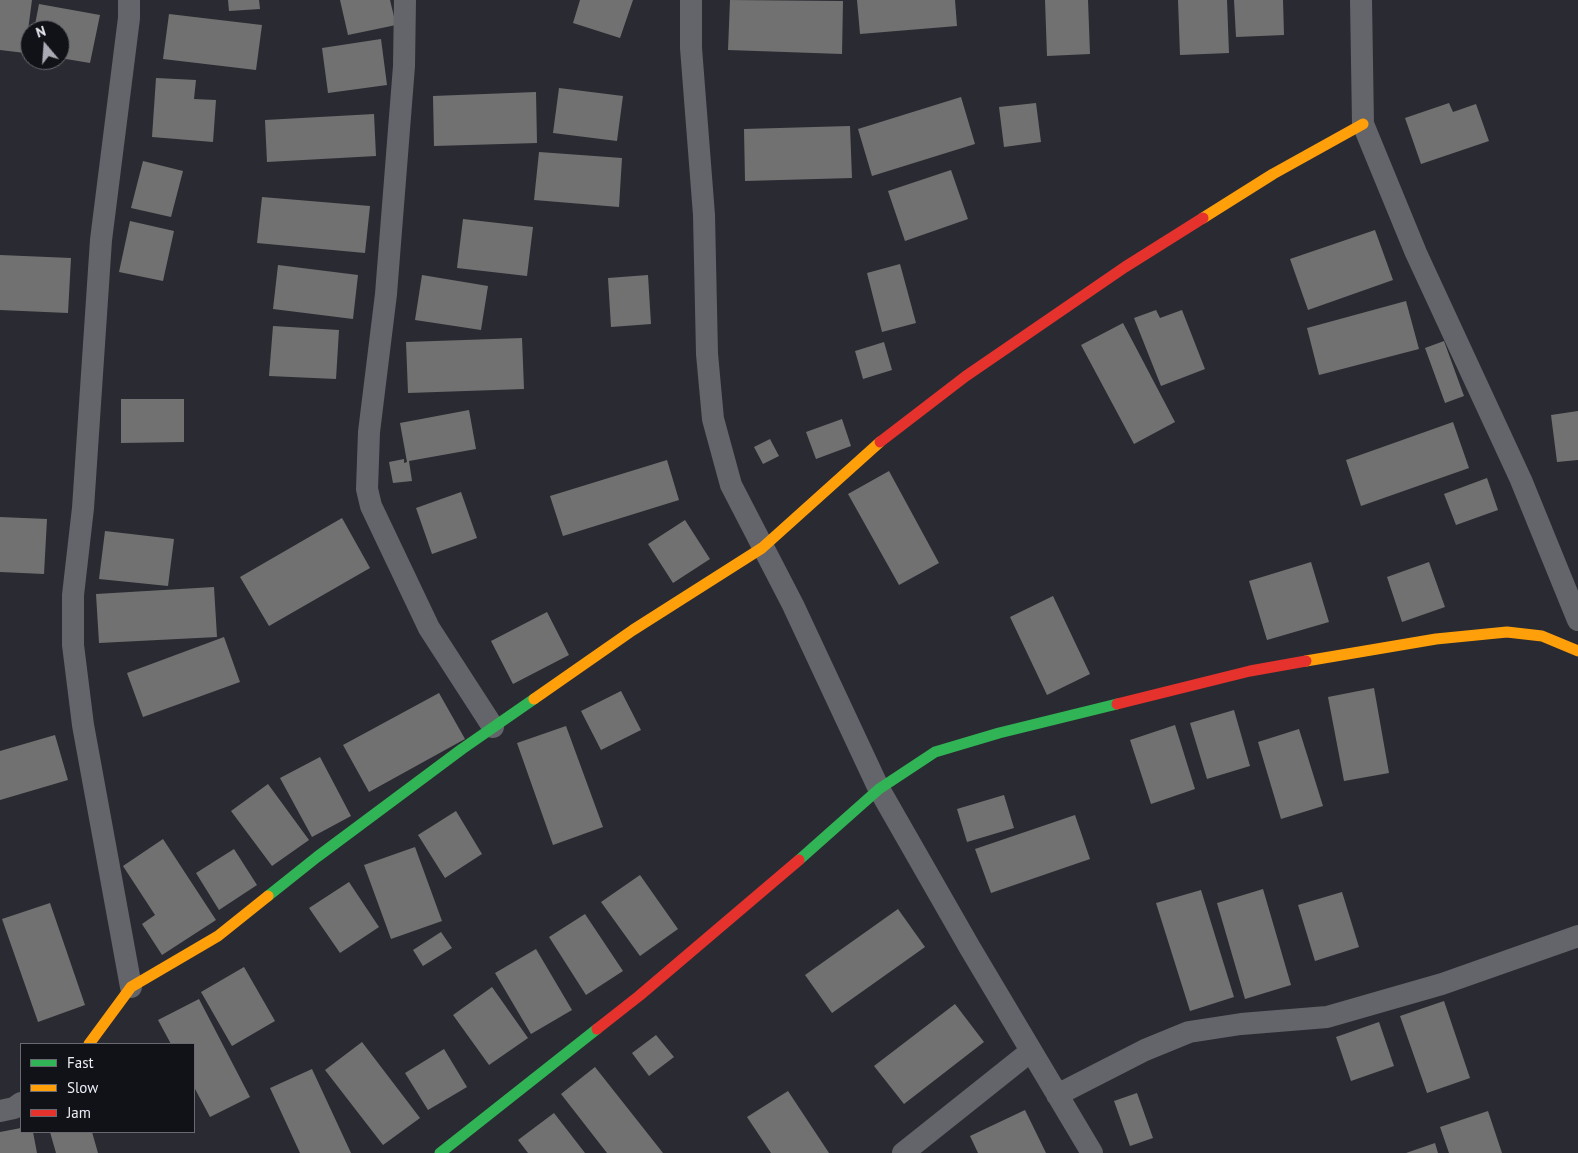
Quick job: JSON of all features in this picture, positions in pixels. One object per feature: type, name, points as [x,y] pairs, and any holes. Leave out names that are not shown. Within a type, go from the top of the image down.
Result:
[{"type":"street","points":[[129,0],[129,18],[101,240],[83,508],[73,603],[73,645],[83,726],[131,987]]},
{"type":"street","points":[[405,0],[404,76],[386,294],[369,432],[367,489],[371,506],[429,628],[493,727]]},
{"type":"street","points":[[690,0],[691,48],[704,215],[707,354],[713,419],[731,485],[793,605],[879,789],[970,948],[1092,1153]]},
{"type":"street","points":[[1361,0],[1363,124],[1416,253],[1521,480],[1578,620]]},
{"type":"street","points":[[90,1043],[131,987],[218,936],[317,857],[493,727],[633,630],[762,548],[887,435],[966,376],[1125,267],[1273,174],[1363,124]]},
{"type":"street","points":[[440,1153],[646,990],[777,880],[879,789],[935,752],[999,733],[1250,670],[1436,639],[1507,632],[1542,636],[1578,651]]},
{"type":"street","points":[[1057,1095],[1145,1050],[1189,1032],[1241,1024],[1327,1017],[1442,984],[1578,936]]},
{"type":"street","points":[[903,1153],[1031,1051]]},
{"type":"street","points":[[0,1111],[14,1108],[20,1104]]},
{"type":"building","points":[[0,0],[32,0],[29,20],[20,20],[20,52],[0,50]]},
{"type":"building","points":[[228,0],[259,0],[260,9],[229,11]]},
{"type":"building","points":[[340,0],[390,0],[396,25],[348,35]]},
{"type":"building","points":[[580,0],[633,0],[620,38],[573,23]]},
{"type":"building","points":[[730,0],[843,1],[842,54],[728,50]]},
{"type":"building","points":[[857,0],[955,0],[957,26],[860,34]]},
{"type":"building","points":[[1045,0],[1088,0],[1090,54],[1047,56]]},
{"type":"building","points":[[1178,0],[1227,0],[1229,53],[1180,55]]},
{"type":"building","points":[[1234,0],[1283,0],[1284,35],[1236,37]]},
{"type":"building","points":[[39,4],[100,15],[90,63],[70,60],[70,20],[36,20]]},
{"type":"building","points":[[169,14],[262,25],[256,70],[163,59]]},
{"type":"building","points":[[381,39],[387,85],[328,93],[322,48]]},
{"type":"building","points":[[156,78],[196,80],[194,99],[216,100],[213,142],[152,137]]},
{"type":"building","points":[[559,88],[623,96],[617,141],[553,133]]},
{"type":"building","points":[[536,92],[537,143],[434,146],[433,96]]},
{"type":"building","points":[[961,97],[975,144],[872,176],[858,129]]},
{"type":"building","points":[[1036,103],[1041,142],[1004,147],[999,107]]},
{"type":"building","points":[[1449,103],[1453,112],[1476,104],[1489,141],[1421,164],[1405,118]]},
{"type":"building","points":[[374,114],[376,156],[267,162],[265,120]]},
{"type":"building","points":[[850,126],[852,178],[745,181],[744,129]]},
{"type":"building","points":[[539,152],[622,158],[619,207],[534,200]]},
{"type":"building","points":[[143,161],[183,171],[171,217],[131,208]]},
{"type":"building","points":[[951,170],[968,219],[905,241],[888,191]]},
{"type":"building","points":[[262,197],[370,206],[365,253],[257,243]]},
{"type":"building","points":[[463,219],[533,227],[527,276],[457,268]]},
{"type":"building","points":[[130,221],[174,231],[163,281],[119,272]]},
{"type":"building","points":[[1375,230],[1393,280],[1308,310],[1290,259]]},
{"type":"building","points":[[0,255],[71,258],[68,313],[0,310]]},
{"type":"building","points":[[900,264],[916,323],[882,332],[867,273]]},
{"type":"building","points":[[278,265],[358,275],[353,319],[273,309]]},
{"type":"building","points":[[422,275],[488,286],[481,330],[415,320]]},
{"type":"building","points":[[648,275],[651,324],[611,327],[608,278]]},
{"type":"building","points":[[1406,301],[1419,349],[1319,375],[1307,328]]},
{"type":"building","points":[[1156,310],[1160,318],[1182,310],[1205,369],[1161,386],[1134,318]]},
{"type":"building","points":[[1123,323],[1175,422],[1134,444],[1081,345]]},
{"type":"building","points":[[273,326],[339,330],[336,379],[269,376]]},
{"type":"building","points":[[522,338],[524,389],[408,393],[406,342]]},
{"type":"building","points":[[1444,341],[1464,396],[1445,403],[1425,348]]},
{"type":"building","points":[[884,342],[892,370],[863,379],[855,351]]},
{"type":"building","points":[[121,399],[184,399],[184,442],[121,443]]},
{"type":"building","points":[[469,410],[476,449],[409,461],[412,481],[393,483],[389,462],[404,459],[404,463],[407,462],[400,423]]},
{"type":"building","points":[[1578,411],[1578,460],[1557,462],[1551,415]]},
{"type":"building","points":[[842,419],[851,446],[816,459],[806,432]]},
{"type":"building","points":[[1453,422],[1469,468],[1361,506],[1346,460]]},
{"type":"building","points":[[770,439],[779,456],[763,464],[754,447]]},
{"type":"building","points":[[667,460],[679,500],[563,536],[550,496]]},
{"type":"building","points":[[889,471],[939,563],[899,585],[848,494]]},
{"type":"building","points":[[1487,478],[1498,510],[1456,525],[1444,494]]},
{"type":"building","points":[[461,492],[477,538],[432,554],[416,508]]},
{"type":"building","points":[[0,517],[47,519],[44,574],[0,572]]},
{"type":"building","points":[[342,518],[370,568],[269,626],[240,577]]},
{"type":"building","points":[[685,520],[710,559],[673,583],[648,544]]},
{"type":"building","points":[[105,531],[174,539],[168,586],[99,579]]},
{"type":"building","points":[[1311,562],[1329,622],[1267,640],[1249,581]]},
{"type":"building","points":[[1429,562],[1445,607],[1402,622],[1387,577]]},
{"type":"building","points":[[214,587],[217,637],[99,643],[96,594]]},
{"type":"building","points":[[1053,596],[1090,674],[1047,695],[1010,617]]},
{"type":"building","points":[[547,612],[569,655],[513,684],[491,641]]},
{"type":"building","points":[[224,637],[240,682],[143,717],[127,673]]},
{"type":"building","points":[[1374,688],[1389,773],[1344,781],[1328,697]]},
{"type":"building","points":[[621,691],[641,730],[601,750],[581,711]]},
{"type":"building","points":[[439,693],[465,739],[369,792],[343,745]]},
{"type":"building","points":[[1234,710],[1250,766],[1207,779],[1190,723]]},
{"type":"building","points":[[1175,725],[1195,789],[1151,804],[1130,740]]},
{"type":"building","points":[[566,726],[603,827],[553,845],[517,743]]},
{"type":"building","points":[[1299,729],[1323,806],[1281,819],[1258,742]]},
{"type":"building","points":[[55,735],[68,780],[0,800],[0,751]]},
{"type":"building","points":[[320,757],[351,816],[312,837],[280,778]]},
{"type":"building","points":[[268,784],[309,840],[272,866],[231,811]]},
{"type":"building","points":[[1004,795],[1014,828],[967,842],[957,809]]},
{"type":"building","points":[[456,811],[482,854],[445,878],[418,835]]},
{"type":"building","points":[[1075,815],[1090,859],[991,893],[975,849]]},
{"type":"building","points":[[163,839],[216,920],[162,955],[142,924],[155,915],[123,866]]},
{"type":"building","points":[[415,847],[442,921],[391,939],[364,865]]},
{"type":"building","points":[[234,849],[257,885],[219,910],[196,873]]},
{"type":"building","points":[[640,875],[678,929],[640,956],[601,902]]},
{"type":"building","points":[[349,882],[379,927],[340,953],[309,908]]},
{"type":"building","points":[[1263,889],[1291,985],[1245,999],[1217,903]]},
{"type":"building","points":[[1201,890],[1234,997],[1190,1011],[1156,903]]},
{"type":"building","points":[[1342,892],[1359,947],[1315,961],[1298,905]]},
{"type":"building","points":[[50,903],[85,1005],[38,1022],[2,919]]},
{"type":"building","points":[[898,909],[925,947],[832,1013],[805,975]]},
{"type":"building","points":[[585,914],[623,971],[586,995],[549,937]]},
{"type":"building","points":[[441,932],[452,948],[423,966],[413,950]]},
{"type":"building","points":[[536,949],[572,1010],[531,1034],[495,973]]},
{"type":"building","points":[[244,967],[275,1021],[232,1046],[201,992]]},
{"type":"building","points":[[492,987],[528,1038],[489,1065],[453,1015]]},
{"type":"building","points":[[199,999],[250,1097],[210,1117],[195,1089],[195,1043],[170,1043],[158,1020]]},
{"type":"building","points":[[1444,1001],[1470,1078],[1427,1093],[1400,1016]]},
{"type":"building","points":[[955,1004],[984,1042],[904,1104],[874,1066]]},
{"type":"building","points":[[1379,1022],[1394,1066],[1351,1081],[1336,1037]]},
{"type":"building","points":[[656,1035],[674,1057],[649,1076],[632,1053]]},
{"type":"building","points":[[362,1042],[420,1118],[383,1145],[325,1070]]},
{"type":"building","points":[[444,1049],[467,1087],[428,1110],[405,1073]]},
{"type":"building","points":[[595,1067],[663,1153],[607,1153],[561,1094]]},
{"type":"building","points":[[312,1069],[351,1153],[300,1153],[270,1088]]},
{"type":"building","points":[[788,1091],[829,1153],[771,1153],[747,1117]]},
{"type":"building","points":[[1137,1093],[1153,1138],[1130,1146],[1114,1101]]},
{"type":"building","points":[[1025,1110],[1046,1153],[978,1153],[970,1136]]},
{"type":"building","points":[[1488,1111],[1502,1153],[1449,1153],[1440,1127]]},
{"type":"building","points":[[554,1113],[585,1153],[528,1153],[518,1140]]},
{"type":"building","points":[[20,1128],[20,1133],[33,1133],[37,1153],[0,1153],[0,1132]]},
{"type":"building","points":[[50,1133],[92,1133],[98,1153],[56,1153]]},
{"type":"building","points":[[1435,1143],[1438,1153],[1406,1153]]},
{"type":"traffic: fast","points":[[268,896],[462,749],[534,699]]},
{"type":"traffic: fast","points":[[799,860],[879,789],[935,752],[999,733],[1117,704]]},
{"type":"traffic: fast","points":[[440,1153],[597,1029]]},
{"type":"traffic: slow","points":[[1203,218],[1273,174],[1363,124]]},
{"type":"traffic: slow","points":[[534,699],[633,630],[762,548],[880,442]]},
{"type":"traffic: slow","points":[[1306,661],[1436,639],[1507,632],[1542,636],[1578,651]]},
{"type":"traffic: slow","points":[[90,1043],[131,987],[218,936],[268,896]]},
{"type":"traffic: jam","points":[[880,442],[966,376],[1125,267],[1203,218]]},
{"type":"traffic: jam","points":[[1117,704],[1250,671],[1306,661]]},
{"type":"traffic: jam","points":[[597,1029],[639,996],[799,860]]}]
